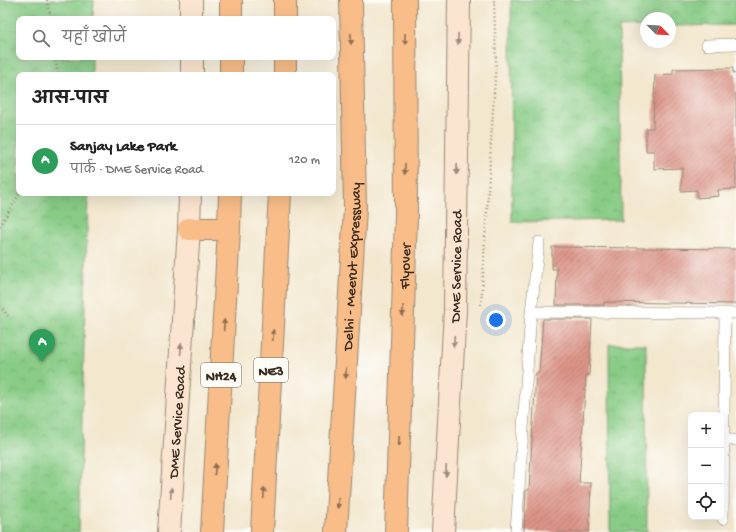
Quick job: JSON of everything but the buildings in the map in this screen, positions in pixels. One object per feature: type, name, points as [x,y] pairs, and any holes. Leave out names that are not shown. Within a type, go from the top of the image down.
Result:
[{"type":"highway","points":[[231,0],[231,16]]},
{"type":"highway","points":[[285,0],[285,16]]},
{"type":"highway","name":"Delhi - Meerut Expressway","points":[[336,532],[355,208],[351,0]]},
{"type":"highway","name":"Flyover","points":[[396,532],[406,216],[405,0]]},
{"type":"highway","points":[[231,60],[231,72]]},
{"type":"highway","points":[[285,60],[285,72]]},
{"type":"highway","name":"NH24","points":[[212,527],[230,196]]},
{"type":"highway","name":"NE3","points":[[262,532],[280,200]]},
{"type":"highway","points":[[189,228],[229,229]]},
{"type":"street","points":[[191,0],[191,16]]},
{"type":"street","name":"DME Service Road","points":[[443,532],[455,310],[459,0]]},
{"type":"street","points":[[192,60],[192,72]]},
{"type":"street","name":"DME Service Road","points":[[169,532],[190,196]]},
{"type":"lane","points":[[707,45],[736,44]]},
{"type":"lane","points":[[516,532],[531,312],[539,242]]},
{"type":"lane","points":[[531,312],[730,313],[724,440],[736,440]]},
{"type":"lane","points":[[723,484],[724,448]]},
{"type":"path","points":[[47,0],[50,16]]},
{"type":"path","points":[[481,306],[496,62],[494,0]]},
{"type":"path","points":[[56,60],[58,72]]},
{"type":"path","points":[[0,226],[18,196]]},
{"type":"path","points":[[0,306],[8,316]]},
{"type":"green space","points":[[0,0],[94,0],[93,16],[16,16],[16,60],[92,60],[92,72],[16,72],[16,196],[88,196],[79,532],[0,532]]},
{"type":"green space","points":[[511,0],[736,0],[736,25],[676,26],[676,12],[640,12],[640,26],[619,27],[621,220],[512,222]]},
{"type":"green space","points":[[609,344],[646,344],[647,532],[610,532]]},
{"type":"place","name":"Sanjay Lake Park","points":[[42,362]]}]
